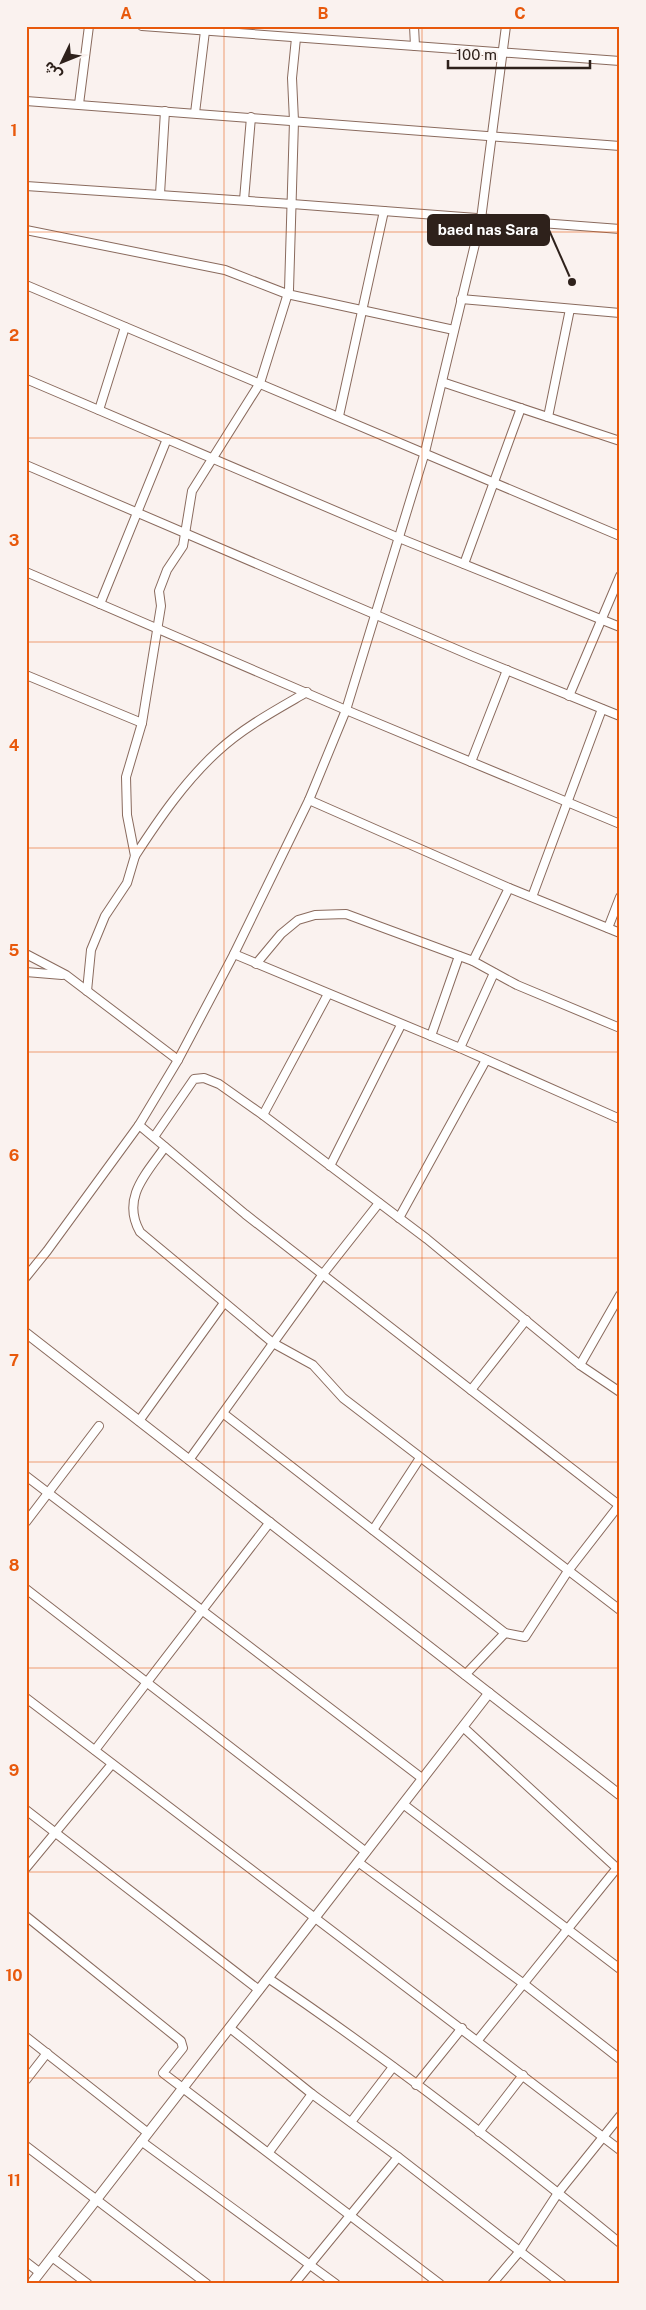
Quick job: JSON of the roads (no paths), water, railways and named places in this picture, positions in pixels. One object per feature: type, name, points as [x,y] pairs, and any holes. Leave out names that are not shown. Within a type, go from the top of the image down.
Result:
[{"type":"street","points":[[79,104],[88,26]]},
{"type":"street","points":[[142,26],[205,31],[252,30],[296,38],[620,61]]},
{"type":"street","points":[[414,26],[415,46]]},
{"type":"street","points":[[26,1277],[48,1251],[139,1125],[178,1060],[234,954],[309,800],[346,710],[424,452],[481,219],[506,26]]},
{"type":"street","points":[[195,113],[205,31]]},
{"type":"street","points":[[135,856],[128,814],[126,777],[142,723],[161,606],[159,591],[167,570],[184,546],[192,491],[260,383],[288,294],[294,121],[292,78],[296,38]]},
{"type":"street","points":[[26,102],[79,104],[620,146]]},
{"type":"street","points":[[160,194],[165,111]]},
{"type":"street","points":[[244,200],[251,117]]},
{"type":"street","points":[[26,186],[244,200],[620,229]]},
{"type":"street","points":[[339,416],[384,211]]},
{"type":"street","points":[[26,230],[225,270],[288,294],[454,330]]},
{"type":"street","points":[[26,285],[620,536]]},
{"type":"street","points":[[460,300],[620,313]]},
{"type":"street","points":[[548,417],[570,308]]},
{"type":"street","points":[[99,410],[126,327]]},
{"type":"street","points":[[26,379],[399,538],[620,627]]},
{"type":"street","points":[[442,382],[620,441]]},
{"type":"street","points":[[464,564],[521,408]]},
{"type":"street","points":[[100,604],[167,439]]},
{"type":"street","points":[[26,465],[507,670],[620,716]]},
{"type":"street","points":[[26,572],[346,710],[620,824]]},
{"type":"street","points":[[569,696],[620,576]]},
{"type":"street","points":[[471,762],[507,670]]},
{"type":"street","points":[[26,675],[142,723]]},
{"type":"street","points":[[87,991],[91,950],[104,916],[127,883],[135,856],[183,789],[218,751],[253,724],[307,692]]},
{"type":"street","points":[[532,897],[602,709]]},
{"type":"street","points":[[309,800],[509,888],[620,933]]},
{"type":"street","points":[[473,961],[509,888]]},
{"type":"street","points":[[608,928],[620,896]]},
{"type":"street","points":[[256,964],[281,934],[298,920],[332,913],[346,914],[473,961],[517,985],[620,1028]]},
{"type":"street","points":[[26,954],[66,975],[178,1060]]},
{"type":"street","points":[[234,954],[460,1048],[620,1119]]},
{"type":"street","points":[[431,1036],[458,956]]},
{"type":"street","points":[[26,972],[66,975]]},
{"type":"street","points":[[460,1048],[494,973]]},
{"type":"street","points":[[263,1115],[328,994]]},
{"type":"street","points":[[330,1166],[402,1025]]},
{"type":"street","points":[[399,1218],[486,1060]]},
{"type":"street","points":[[154,1137],[191,1082],[197,1078],[204,1078],[219,1084],[399,1218],[580,1365],[620,1392]]},
{"type":"street","points":[[139,1125],[245,1214],[619,1505],[568,1571],[525,1637],[505,1633],[224,1414]]},
{"type":"street","points":[[165,1147],[136,1190],[133,1202],[136,1226],[140,1232],[273,1343],[313,1364],[343,1398],[620,1610]]},
{"type":"street","points":[[189,1460],[224,1414],[323,1274],[379,1203]]},
{"type":"street","points":[[580,1365],[620,1295]]},
{"type":"street","points":[[139,1421],[224,1303]]},
{"type":"street","points":[[471,1390],[526,1320]]},
{"type":"street","points":[[26,1333],[620,1795]]},
{"type":"street","points":[[26,1522],[99,1426]]},
{"type":"street","points":[[373,1530],[420,1458]]},
{"type":"street","points":[[26,1476],[423,1779]]},
{"type":"street","points":[[94,1750],[270,1522]]},
{"type":"street","points":[[26,1590],[366,1852]]},
{"type":"street","points":[[466,1674],[505,1633]]},
{"type":"street","points":[[30,2284],[489,1693]]},
{"type":"street","points":[[26,1698],[314,1919],[478,2040],[620,2150]]},
{"type":"street","points":[[463,1727],[618,1870],[566,1928],[524,1984],[478,2040]]},
{"type":"street","points":[[26,1868],[112,1764]]},
{"type":"street","points":[[403,1804],[620,1968]]},
{"type":"street","points":[[26,1810],[259,1990]]},
{"type":"street","points":[[358,1862],[524,1984],[620,2059]]},
{"type":"street","points":[[26,1916],[181,2041],[183,2048],[163,2073],[440,2284]]},
{"type":"street","points":[[268,1978],[347,2032],[558,2193],[620,2243]]},
{"type":"street","points":[[230,2028],[312,2094],[398,2157],[562,2284]]},
{"type":"street","points":[[416,2085],[462,2028]]},
{"type":"street","points":[[26,2037],[148,2133]]},
{"type":"street","points":[[26,2080],[47,2053]]},
{"type":"street","points":[[351,2122],[393,2067]]},
{"type":"street","points":[[479,2132],[523,2075]]},
{"type":"street","points":[[269,2152],[312,2094]]},
{"type":"street","points":[[492,2284],[520,2251],[558,2193],[620,2116]]},
{"type":"street","points":[[141,2141],[336,2284]]},
{"type":"street","points":[[26,2146],[207,2284]]},
{"type":"street","points":[[294,2284],[398,2157]]},
{"type":"street","points":[[52,2257],[88,2284]]},
{"type":"street","points":[[26,2262],[39,2272]]},
{"type":"place","name":"baed nas Sara","points":[[572,282]]}]
